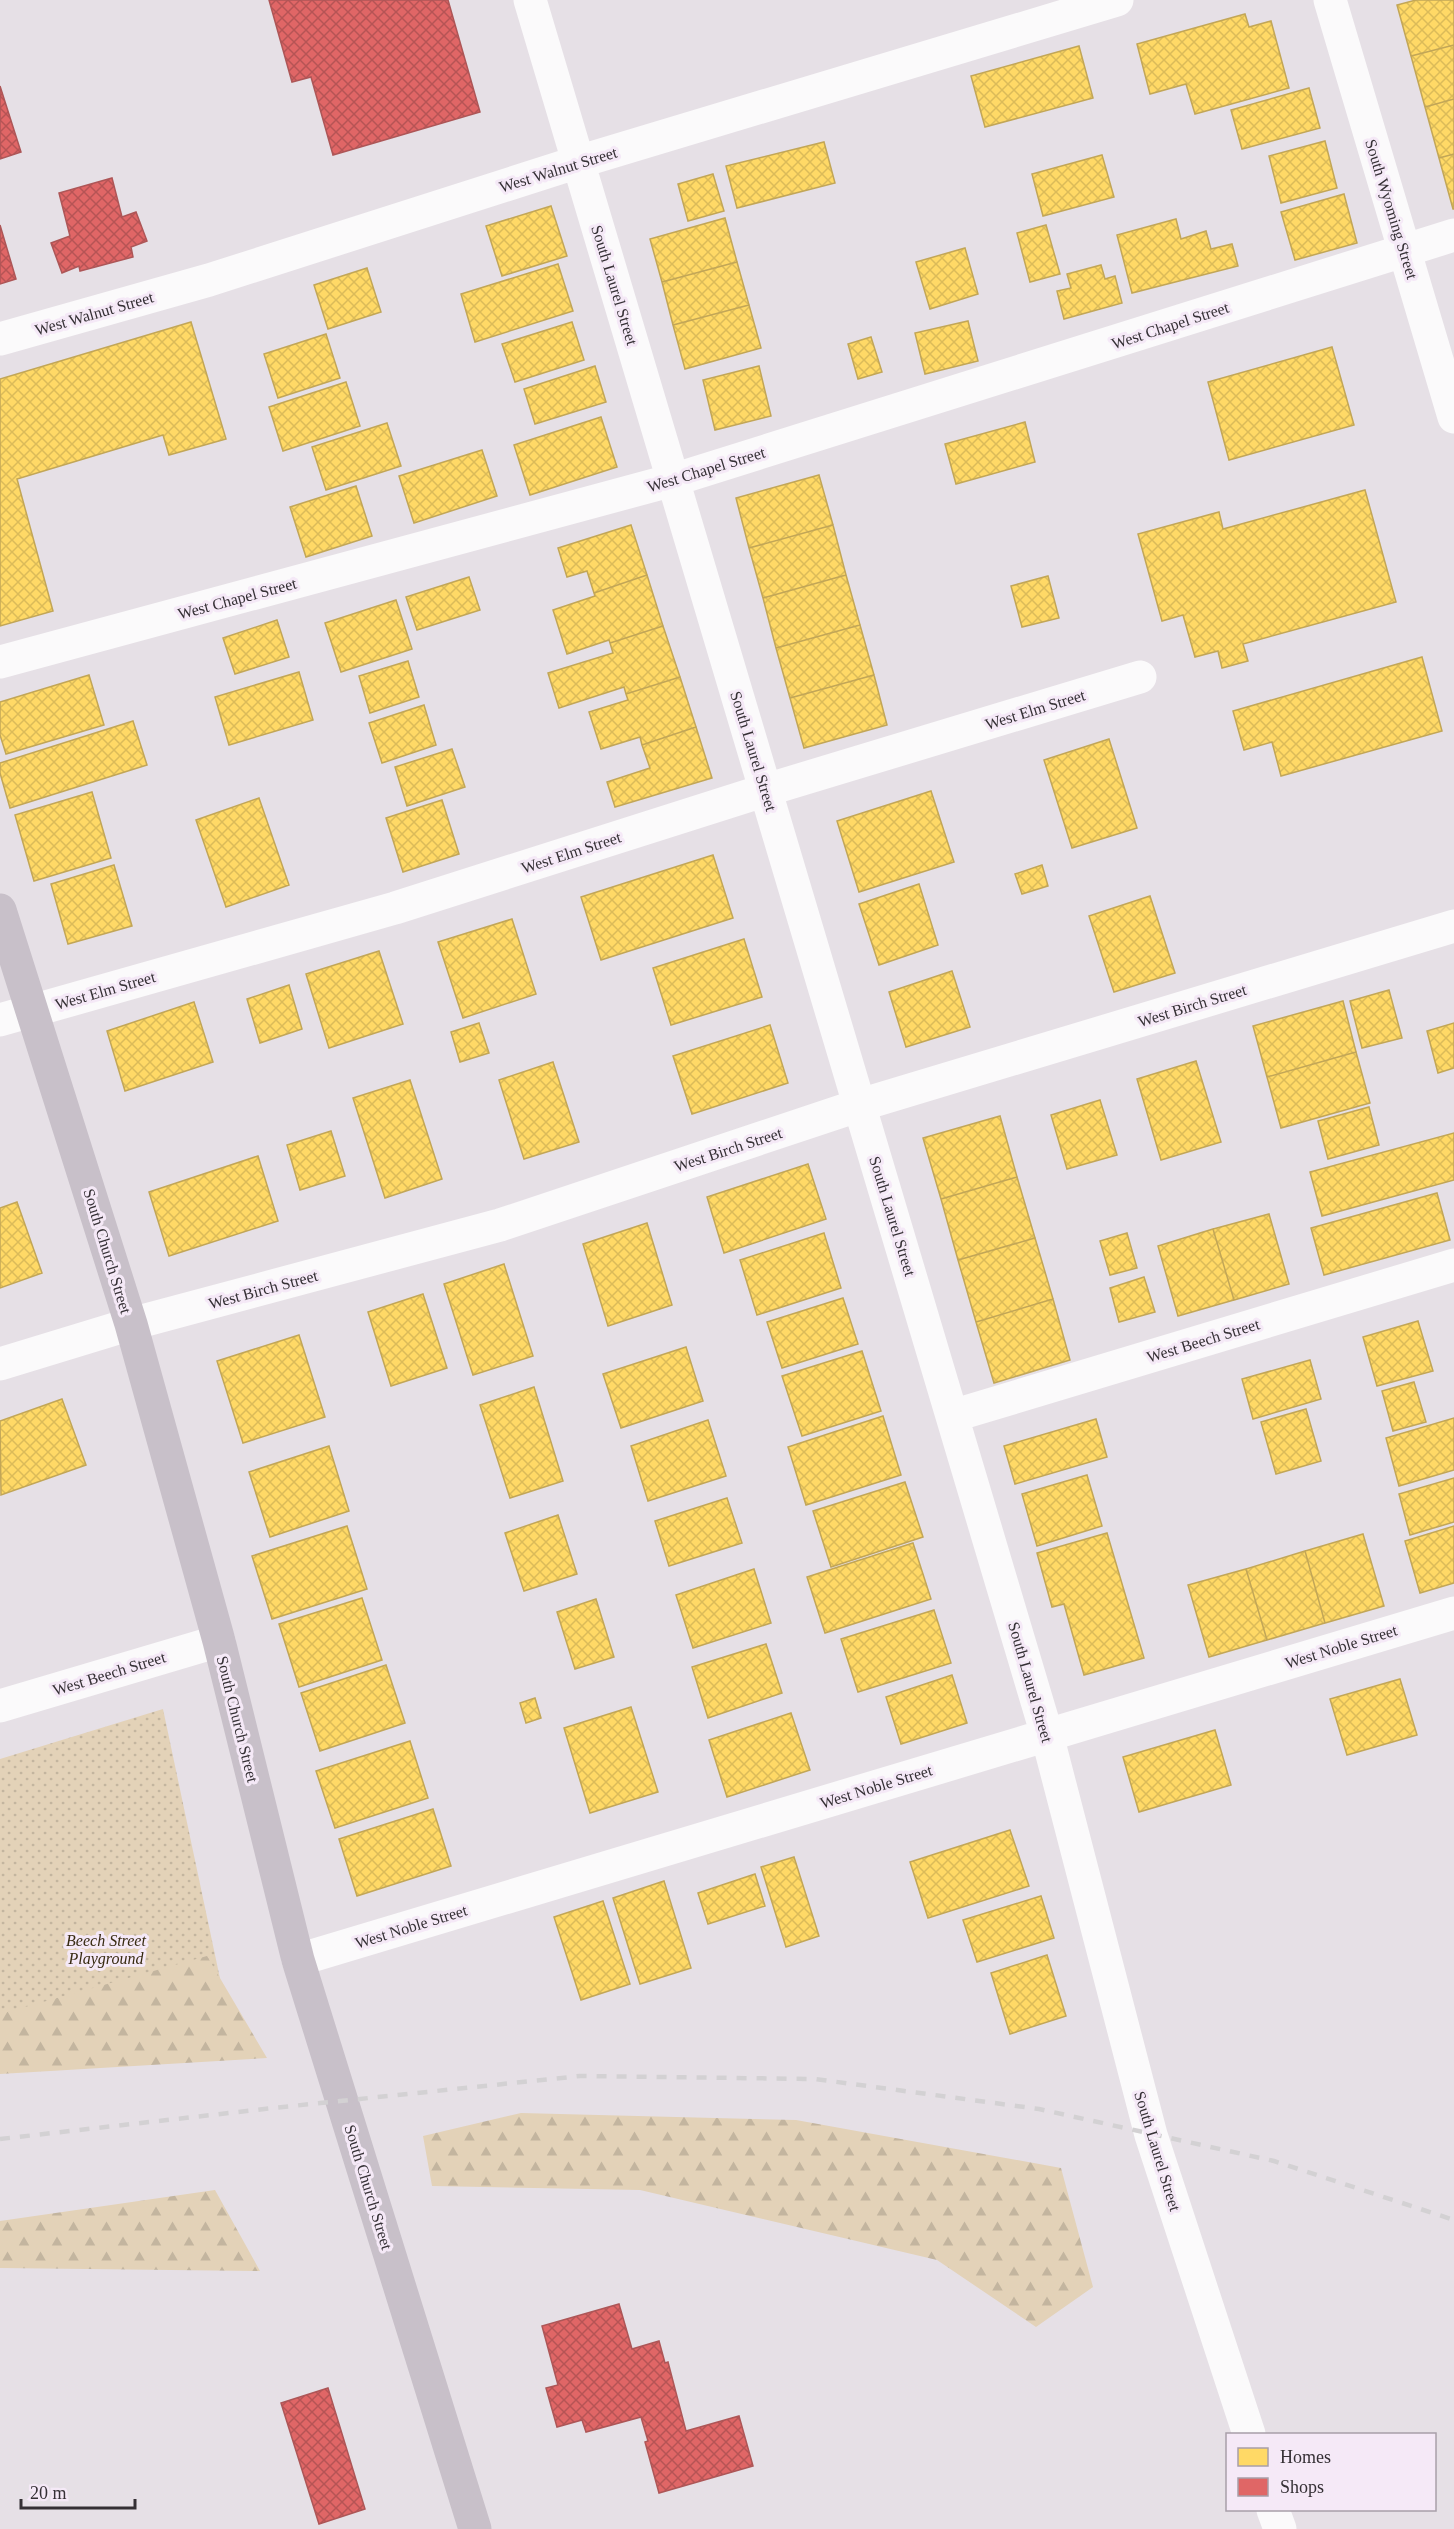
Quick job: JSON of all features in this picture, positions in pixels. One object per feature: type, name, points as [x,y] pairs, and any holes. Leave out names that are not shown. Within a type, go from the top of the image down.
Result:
[{"type":"highway","name":"South Church Street","points":[[0,910],[131,1324],[219,1641],[298,1960],[475,2529]]},
{"type":"street","name":"South Laurel Street","points":[[530,0],[1047,1735],[1151,2135],[1249,2433]]},
{"type":"street","name":"West Walnut Street","points":[[0,339],[209,280],[578,162],[1117,0]]},
{"type":"street","name":"South Wyoming Street","points":[[1330,0],[1454,417]]},
{"type":"street","name":"West Chapel Street","points":[[0,662],[673,480],[1454,235]]},
{"type":"street","name":"West Elm Street","points":[[0,1020],[395,908],[766,790],[1140,677]]},
{"type":"street","name":"West Birch Street","points":[[0,1364],[131,1324],[500,1225],[860,1106],[1454,927]]},
{"type":"street","name":"West Beech Street","points":[[952,1416],[1454,1265]]},
{"type":"street","name":"West Noble Street","points":[[298,1960],[1454,1613]]},
{"type":"street","name":"West Beech Street","points":[[0,1706],[219,1641]]},
{"type":"street","points":[[1273,2511],[1280,2529]]},
{"type":"green space","name":"Beech Street Playground","points":[[163,1709],[233,2040],[0,2071],[0,1759]]},
{"type":"green space","points":[[207,1956],[267,2058],[0,2074],[0,2014]]},
{"type":"green space","points":[[521,2113],[796,2120],[1061,2168],[1093,2287],[1036,2327],[937,2260],[640,2190],[432,2186],[423,2136]]},
{"type":"green space","points":[[215,2190],[260,2271],[0,2268],[0,2221]]},
{"type":"building: Homes","points":[[1416,0],[1454,0],[1454,45],[1411,56],[1397,5]]},
{"type":"building: Homes","points":[[1245,14],[1249,27],[1271,21],[1289,88],[1195,114],[1186,84],[1150,94],[1137,44]]},
{"type":"building: Homes","points":[[1454,45],[1454,99],[1425,107],[1411,56]]},
{"type":"building: Homes","points":[[1079,46],[1093,98],[985,127],[971,76]]},
{"type":"building: Homes","points":[[1309,88],[1320,128],[1242,149],[1231,110]]},
{"type":"building: Homes","points":[[1454,99],[1454,154],[1439,158],[1425,107]]},
{"type":"building: Homes","points":[[1325,141],[1337,188],[1281,203],[1269,156]]},
{"type":"building: Homes","points":[[824,142],[835,183],[737,208],[726,166]]},
{"type":"building: Homes","points":[[1454,154],[1454,209],[1453,209],[1439,158]]},
{"type":"building: Homes","points":[[1102,155],[1114,197],[1043,216],[1032,174]]},
{"type":"building: Homes","points":[[713,174],[724,211],[688,221],[678,184]]},
{"type":"building: Homes","points":[[1344,194],[1357,243],[1295,260],[1281,212]]},
{"type":"building: Homes","points":[[551,206],[567,256],[502,276],[486,226]]},
{"type":"building: Homes","points":[[725,218],[737,262],[662,282],[650,239]]},
{"type":"building: Homes","points":[[1176,219],[1181,239],[1206,231],[1211,249],[1232,244],[1238,266],[1132,293],[1117,235]]},
{"type":"building: Homes","points":[[1046,225],[1060,274],[1030,282],[1017,233]]},
{"type":"building: Homes","points":[[965,248],[978,294],[930,309],[916,262]]},
{"type":"building: Homes","points":[[737,262],[749,305],[673,325],[662,282]]},
{"type":"building: Homes","points":[[558,264],[573,311],[475,342],[461,294]]},
{"type":"building: Homes","points":[[1101,265],[1105,279],[1115,276],[1122,303],[1064,319],[1057,291],[1071,288],[1067,274]]},
{"type":"building: Homes","points":[[367,268],[381,312],[328,329],[314,285]]},
{"type":"building: Homes","points":[[749,305],[761,348],[685,369],[673,325]]},
{"type":"building: Homes","points":[[968,321],[978,361],[925,374],[915,333]]},
{"type":"building: Homes","points":[[191,322],[226,439],[169,455],[163,435],[17,479],[53,611],[0,626],[0,379]]},
{"type":"building: Homes","points":[[572,322],[584,360],[515,382],[502,344]]},
{"type":"building: Homes","points":[[326,334],[340,378],[278,398],[264,354]]},
{"type":"building: Homes","points":[[871,337],[882,372],[858,379],[848,344]]},
{"type":"building: Homes","points":[[1332,347],[1354,425],[1229,460],[1208,382]]},
{"type":"building: Homes","points":[[595,366],[606,402],[535,424],[524,389]]},
{"type":"building: Homes","points":[[759,366],[771,416],[715,430],[703,380]]},
{"type":"building: Homes","points":[[346,382],[360,426],[283,451],[269,407]]},
{"type":"building: Homes","points":[[601,417],[617,467],[530,495],[514,445]]},
{"type":"building: Homes","points":[[1025,422],[1035,462],[956,484],[945,444]]},
{"type":"building: Homes","points":[[387,423],[401,466],[326,490],[312,447]]},
{"type":"building: Homes","points":[[482,450],[497,496],[414,523],[399,476]]},
{"type":"building: Homes","points":[[819,475],[833,525],[749,548],[736,498]]},
{"type":"building: Homes","points":[[356,486],[372,536],[306,557],[290,507]]},
{"type":"building: Homes","points":[[1365,490],[1396,602],[1243,644],[1248,661],[1222,668],[1218,651],[1195,657],[1183,615],[1162,621],[1138,534],[1219,512],[1223,529]]},
{"type":"building: Homes","points":[[631,525],[647,575],[594,593],[587,571],[567,577],[558,548]]},
{"type":"building: Homes","points":[[833,525],[846,575],[763,598],[749,548]]},
{"type":"building: Homes","points":[[647,575],[663,626],[567,654],[553,610]]},
{"type":"building: Homes","points":[[846,575],[860,625],[776,648],[763,598]]},
{"type":"building: Homes","points":[[1048,576],[1059,618],[1022,627],[1011,586]]},
{"type":"building: Homes","points":[[469,577],[480,610],[417,630],[406,597]]},
{"type":"building: Homes","points":[[396,600],[412,649],[341,672],[325,623]]},
{"type":"building: Homes","points":[[277,620],[289,657],[235,674],[223,638]]},
{"type":"building: Homes","points":[[860,625],[874,675],[790,698],[776,648]]},
{"type":"building: Homes","points":[[663,626],[680,677],[626,694],[624,687],[559,708],[548,673],[613,653],[610,643]]},
{"type":"building: Homes","points":[[1422,657],[1442,731],[1281,776],[1272,742],[1244,750],[1233,711]]},
{"type":"building: Homes","points":[[408,661],[419,697],[370,713],[359,676]]},
{"type":"building: Homes","points":[[299,672],[313,720],[229,745],[215,697]]},
{"type":"building: Homes","points":[[89,675],[104,725],[6,754],[0,735],[0,702]]},
{"type":"building: Homes","points":[[874,675],[887,725],[804,748],[790,698]]},
{"type":"building: Homes","points":[[680,677],[696,727],[642,745],[640,737],[601,749],[589,712],[628,700],[626,694]]},
{"type":"building: Homes","points":[[424,705],[436,745],[382,763],[369,723]]},
{"type":"building: Homes","points":[[133,721],[147,765],[10,808],[0,773],[0,763]]},
{"type":"building: Homes","points":[[696,727],[712,778],[615,807],[607,782],[650,768],[642,745]]},
{"type":"building: Homes","points":[[1109,739],[1137,828],[1072,848],[1044,760]]},
{"type":"building: Homes","points":[[452,749],[465,787],[407,806],[395,767]]},
{"type":"building: Homes","points":[[931,791],[954,862],[859,892],[837,821]]},
{"type":"building: Homes","points":[[92,792],[111,858],[34,881],[15,815]]},
{"type":"building: Homes","points":[[259,798],[289,885],[226,907],[196,820]]},
{"type":"building: Homes","points":[[442,800],[459,854],[403,872],[386,818]]},
{"type":"building: Homes","points":[[713,855],[733,918],[601,960],[581,897]]},
{"type":"building: Homes","points":[[114,865],[132,926],[68,944],[51,884]]},
{"type":"building: Homes","points":[[1042,865],[1048,886],[1022,894],[1015,874]]},
{"type":"building: Homes","points":[[919,884],[938,945],[879,965],[859,904]]},
{"type":"building: Homes","points":[[1150,896],[1175,973],[1114,992],[1089,916]]},
{"type":"building: Homes","points":[[512,919],[536,994],[463,1018],[438,942]]},
{"type":"building: Homes","points":[[744,939],[762,997],[671,1025],[653,968]]},
{"type":"building: Homes","points":[[379,951],[403,1024],[329,1048],[306,974]]},
{"type":"building: Homes","points":[[952,971],[970,1027],[906,1047],[889,992]]},
{"type":"building: Homes","points":[[289,985],[302,1029],[260,1043],[247,999]]},
{"type":"building: Homes","points":[[1389,990],[1402,1038],[1362,1048],[1350,1001]]},
{"type":"building: Homes","points":[[1343,1001],[1356,1052],[1267,1077],[1253,1026]]},
{"type":"building: Homes","points":[[194,1002],[213,1062],[125,1091],[107,1031]]},
{"type":"building: Homes","points":[[479,1023],[489,1053],[460,1062],[451,1032]]},
{"type":"building: Homes","points":[[1454,1023],[1454,1068],[1438,1073],[1427,1031]]},
{"type":"building: Homes","points":[[770,1025],[788,1083],[692,1114],[673,1056]]},
{"type":"building: Homes","points":[[1356,1052],[1370,1103],[1281,1128],[1267,1077]]},
{"type":"building: Homes","points":[[1196,1061],[1221,1142],[1161,1160],[1137,1079]]},
{"type":"building: Homes","points":[[553,1062],[579,1142],[524,1159],[499,1080]]},
{"type":"building: Homes","points":[[410,1080],[442,1179],[385,1198],[353,1098]]},
{"type":"building: Homes","points":[[1100,1100],[1117,1155],[1067,1169],[1051,1115]]},
{"type":"building: Homes","points":[[1369,1107],[1379,1145],[1328,1159],[1318,1121]]},
{"type":"building: Homes","points":[[1000,1116],[1017,1177],[941,1199],[923,1138]]},
{"type":"building: Homes","points":[[331,1131],[345,1176],[300,1190],[287,1145]]},
{"type":"building: Homes","points":[[1454,1133],[1454,1180],[1322,1216],[1310,1172]]},
{"type":"building: Homes","points":[[258,1156],[278,1221],[169,1256],[149,1192]]},
{"type":"building: Homes","points":[[808,1164],[826,1219],[724,1253],[707,1197]]},
{"type":"building: Homes","points":[[1017,1177],[1035,1238],[958,1260],[941,1199]]},
{"type":"building: Homes","points":[[1437,1193],[1450,1240],[1324,1275],[1311,1228]]},
{"type":"building: Homes","points":[[17,1202],[42,1273],[0,1288],[0,1208]]},
{"type":"building: Homes","points":[[1269,1214],[1289,1284],[1234,1300],[1213,1229]]},
{"type":"building: Homes","points":[[647,1223],[672,1305],[608,1326],[583,1244]]},
{"type":"building: Homes","points":[[1213,1229],[1234,1300],[1178,1316],[1158,1246]]},
{"type":"building: Homes","points":[[824,1233],[841,1288],[757,1315],[740,1260]]},
{"type":"building: Homes","points":[[1127,1233],[1137,1268],[1110,1275],[1100,1241]]},
{"type":"building: Homes","points":[[1035,1238],[1053,1299],[976,1322],[958,1260]]},
{"type":"building: Homes","points":[[504,1264],[533,1356],[473,1375],[444,1284]]},
{"type":"building: Homes","points":[[1144,1277],[1155,1312],[1119,1322],[1110,1288]]},
{"type":"building: Homes","points":[[423,1294],[447,1368],[391,1386],[368,1312]]},
{"type":"building: Homes","points":[[843,1298],[858,1344],[782,1368],[767,1322]]},
{"type":"building: Homes","points":[[1053,1299],[1070,1360],[994,1383],[976,1322]]},
{"type":"building: Homes","points":[[1418,1321],[1433,1371],[1377,1386],[1363,1337]]},
{"type":"building: Homes","points":[[299,1335],[325,1417],[243,1443],[217,1361]]},
{"type":"building: Homes","points":[[686,1347],[703,1401],[621,1428],[603,1374]]},
{"type":"building: Homes","points":[[862,1351],[881,1411],[802,1436],[782,1376]]},
{"type":"building: Homes","points":[[1310,1360],[1321,1399],[1253,1419],[1242,1379]]},
{"type":"building: Homes","points":[[1414,1382],[1426,1422],[1393,1431],[1382,1391]]},
{"type":"building: Homes","points":[[534,1387],[563,1481],[510,1498],[480,1405]]},
{"type":"building: Homes","points":[[62,1399],[86,1465],[1,1495],[0,1421]]},
{"type":"building: Homes","points":[[1306,1409],[1321,1461],[1276,1474],[1261,1422]]},
{"type":"building: Homes","points":[[883,1416],[901,1475],[806,1505],[788,1447]]},
{"type":"building: Homes","points":[[1454,1418],[1454,1470],[1399,1486],[1386,1438]]},
{"type":"building: Homes","points":[[1096,1419],[1107,1457],[1015,1484],[1004,1446]]},
{"type":"building: Homes","points":[[708,1420],[726,1476],[648,1501],[631,1446]]},
{"type":"building: Homes","points":[[329,1446],[349,1511],[270,1537],[249,1472]]},
{"type":"building: Homes","points":[[1087,1475],[1102,1526],[1037,1546],[1022,1494]]},
{"type":"building: Homes","points":[[1454,1478],[1454,1522],[1410,1535],[1399,1494]]},
{"type":"building: Homes","points":[[905,1482],[923,1537],[831,1567],[813,1511]]},
{"type":"building: Homes","points":[[727,1498],[742,1543],[669,1566],[655,1521]]},
{"type":"building: Homes","points":[[558,1515],[577,1574],[524,1591],[505,1533]]},
{"type":"building: Homes","points":[[347,1526],[367,1589],[272,1619],[252,1556]]},
{"type":"building: Homes","points":[[1454,1526],[1454,1583],[1420,1593],[1405,1541]]},
{"type":"building: Homes","points":[[1107,1533],[1144,1658],[1084,1675],[1064,1604],[1052,1607],[1037,1553]]},
{"type":"building: Homes","points":[[1363,1534],[1384,1606],[1325,1623],[1305,1551]]},
{"type":"building: Homes","points":[[913,1543],[931,1599],[825,1633],[807,1577]]},
{"type":"building: Homes","points":[[1305,1551],[1325,1623],[1267,1640],[1246,1569]]},
{"type":"building: Homes","points":[[754,1569],[771,1623],[693,1648],[676,1595]]},
{"type":"building: Homes","points":[[1246,1569],[1267,1640],[1209,1657],[1188,1585]]},
{"type":"building: Homes","points":[[362,1598],[382,1660],[299,1687],[279,1624]]},
{"type":"building: Homes","points":[[596,1599],[614,1657],[575,1669],[557,1612]]},
{"type":"building: Homes","points":[[934,1610],[951,1663],[858,1692],[841,1639]]},
{"type":"building: Homes","points":[[766,1644],[782,1693],[708,1718],[692,1667]]},
{"type":"building: Homes","points":[[386,1665],[405,1723],[320,1751],[301,1693]]},
{"type":"building: Homes","points":[[952,1675],[967,1723],[901,1744],[886,1697]]},
{"type":"building: Homes","points":[[1400,1679],[1417,1735],[1347,1755],[1330,1699]]},
{"type":"building: Homes","points":[[535,1698],[541,1718],[526,1723],[520,1703]]},
{"type":"building: Homes","points":[[631,1707],[658,1792],[590,1813],[564,1728]]},
{"type":"building: Homes","points":[[791,1713],[810,1770],[727,1797],[709,1740]]},
{"type":"building: Homes","points":[[1215,1730],[1231,1785],[1139,1812],[1123,1757]]},
{"type":"building: Homes","points":[[410,1741],[428,1798],[335,1828],[316,1771]]},
{"type":"building: Homes","points":[[433,1809],[451,1866],[357,1896],[339,1839]]},
{"type":"building: Homes","points":[[1010,1830],[1029,1886],[928,1918],[910,1862]]},
{"type":"building: Homes","points":[[794,1857],[819,1936],[786,1947],[761,1867]]},
{"type":"building: Homes","points":[[755,1874],[765,1906],[708,1924],[698,1893]]},
{"type":"building: Homes","points":[[664,1881],[691,1968],[640,1984],[613,1898]]},
{"type":"building: Homes","points":[[1041,1896],[1054,1938],[977,1962],[963,1920]]},
{"type":"building: Homes","points":[[603,1901],[630,1984],[581,2000],[554,1917]]},
{"type":"building: Homes","points":[[1047,1955],[1066,2016],[1010,2034],[991,1973]]},
{"type":"building: Shops","points":[[269,0],[448,0],[480,112],[333,155],[311,77],[292,82]]},
{"type":"building: Shops","points":[[0,86],[21,152],[0,159]]},
{"type":"building: Shops","points":[[112,178],[122,217],[136,212],[147,241],[131,247],[133,257],[80,271],[79,266],[62,273],[51,243],[70,236],[59,193]]},
{"type":"building: Shops","points":[[0,225],[16,279],[0,284]]},
{"type":"building: Shops","points":[[619,2304],[632,2349],[659,2341],[665,2363],[668,2362],[686,2431],[739,2416],[753,2466],[659,2493],[645,2442],[648,2441],[641,2417],[586,2432],[582,2420],[557,2427],[546,2388],[558,2385],[542,2326]]},
{"type":"building: Shops","points":[[328,2388],[365,2509],[319,2524],[281,2403]]},
{"type":"railway","points":[[0,2139],[580,2076],[815,2079],[1039,2109],[1274,2161],[1454,2220]]}]
